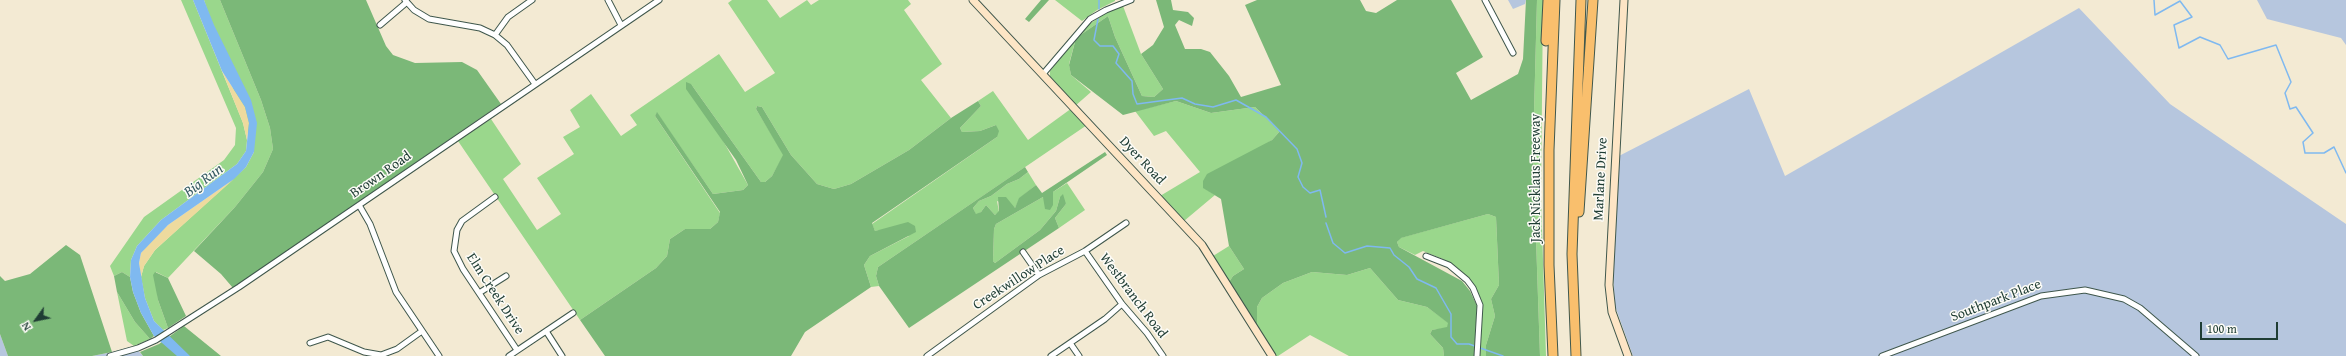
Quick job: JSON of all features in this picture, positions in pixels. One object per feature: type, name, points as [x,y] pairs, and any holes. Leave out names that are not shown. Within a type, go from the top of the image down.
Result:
[{"type":"highway","points":[[1548,0],[1546,43],[1550,102]]},
{"type":"highway","name":"Jack Nicklaus Freeway","points":[[1553,356],[1550,265],[1550,102],[1555,0]]},
{"type":"highway","points":[[1576,356],[1572,254],[1580,0]]},
{"type":"highway","points":[[1572,254],[1579,209],[1593,0]]},
{"type":"street","points":[[495,35],[508,18],[532,0]]},
{"type":"street","points":[[608,0],[621,25]]},
{"type":"street","name":"Brown Road","points":[[110,356],[138,348],[169,332],[359,206],[534,84],[659,0]]},
{"type":"street","name":"Dyer Road","points":[[973,0],[1202,245],[1272,356]]},
{"type":"street","points":[[1043,74],[1090,19],[1131,0]]},
{"type":"street","points":[[1484,0],[1513,53]]},
{"type":"street","name":"Marlane Drive","points":[[1624,0],[1609,285],[1612,312],[1628,356]]},
{"type":"street","points":[[380,25],[406,1],[414,10],[429,18],[480,28],[495,35],[507,45],[534,84]]},
{"type":"street","name":"Elm Creek Drive","points":[[495,197],[462,221],[454,240],[454,250],[457,260],[517,350]]},
{"type":"street","points":[[359,206],[370,224],[396,292],[439,356]]},
{"type":"street","name":"Creekwillow Place","points":[[926,356],[1040,276],[1126,224]]},
{"type":"street","name":"Westbranch Road","points":[[1085,250],[1122,304],[1143,328],[1163,356]]},
{"type":"street","points":[[1023,252],[1040,276]]},
{"type":"street","points":[[1426,256],[1449,265],[1467,280],[1473,288],[1480,304],[1477,354]]},
{"type":"street","points":[[479,293],[506,276]]},
{"type":"street","name":"Southpark Place","points":[[1882,356],[2041,296],[2085,290],[2117,297],[2140,308],[2196,356]]},
{"type":"street","points":[[1051,356],[1122,304]]},
{"type":"street","points":[[509,356],[573,313]]},
{"type":"street","points":[[310,343],[328,337],[364,352],[381,355],[397,349],[422,331]]},
{"type":"street","points":[[546,331],[562,356]]},
{"type":"street","points":[[1070,343],[1079,356]]},
{"type":"shaded area","points":[[1508,0],[1526,0],[1525,4],[1513,9]]},
{"type":"shaded area","points":[[2257,0],[2346,0],[2346,45],[2341,38],[2267,19]]},
{"type":"shaded area","points":[[2079,8],[2170,104],[2346,224],[2346,356],[1633,356],[1615,306],[1613,273],[1617,157],[1749,89],[1785,176]]},
{"type":"shaded area","points":[[0,334],[8,356],[0,356]]},
{"type":"shaded area","points":[[134,346],[143,356],[92,356],[112,352]]},
{"type":"green space","points":[[181,0],[193,0],[243,123],[247,140],[246,151],[237,164],[161,220],[137,246],[131,260],[130,277],[122,272],[114,276],[110,266],[144,217],[224,160],[235,145],[236,128]]},
{"type":"green space","points":[[204,0],[220,0],[261,100],[270,128],[273,149],[263,172],[235,207],[168,278],[156,272],[158,300],[168,328],[163,330],[154,321],[145,298],[141,277],[144,266],[155,250],[246,167],[254,152]]},
{"type":"green space","points":[[220,0],[366,0],[386,46],[393,55],[415,63],[462,62],[477,70],[501,104],[233,288],[221,274],[194,251],[235,207],[263,172],[273,149],[270,128],[261,100]]},
{"type":"green space","points":[[732,0],[767,0],[780,18],[807,0],[811,5],[819,0],[908,0],[911,4],[904,10],[942,64],[921,80],[951,118],[909,150],[851,184],[834,189],[817,184],[791,155],[762,107],[757,106],[756,109],[784,155],[772,176],[765,182],[761,182],[691,84],[748,185],[743,190],[713,194],[657,113],[655,116],[720,213],[718,222],[710,229],[685,229],[670,239],[667,256],[656,268],[580,320],[458,141],[491,119],[521,164],[503,179],[537,230],[561,214],[537,178],[574,154],[563,137],[580,127],[570,110],[591,94],[621,136],[637,125],[630,115],[719,54],[745,92],[775,73],[728,3]]},
{"type":"green space","points":[[1041,0],[1049,0],[1029,22],[1025,19]]},
{"type":"green space","points":[[1055,0],[1115,1],[1097,10],[1082,21]]},
{"type":"green space","points":[[1156,0],[1171,0],[1173,10],[1188,12],[1194,18],[1192,26],[1179,20],[1175,25],[1185,49],[1201,49],[1210,52],[1229,76],[1241,97],[1281,85],[1245,5],[1257,0],[1360,0],[1366,11],[1376,13],[1397,0],[1451,0],[1483,57],[1456,73],[1471,100],[1518,74],[1523,59],[1526,0],[1537,0],[1533,151],[1540,356],[1486,356],[1486,345],[1495,316],[1491,299],[1499,285],[1496,217],[1488,214],[1401,238],[1397,242],[1399,247],[1462,281],[1470,291],[1477,306],[1474,356],[1444,356],[1443,348],[1430,334],[1432,330],[1447,327],[1448,323],[1427,307],[1398,300],[1370,268],[1347,275],[1312,272],[1283,283],[1262,298],[1257,307],[1257,326],[1229,282],[1233,276],[1244,269],[1229,246],[1221,199],[1203,188],[1203,181],[1207,174],[1272,140],[1280,131],[1255,107],[1211,113],[1176,101],[1123,115],[1071,75],[1069,65],[1076,38],[1108,16],[1115,37],[1142,96],[1154,97],[1163,89],[1141,54],[1153,45],[1164,27]]},
{"type":"green space","points":[[1537,0],[1543,0],[1541,196],[1546,356],[1540,356],[1533,151]]},
{"type":"green space","points":[[1123,6],[1141,54],[1163,89],[1154,97],[1142,96],[1115,37],[1108,16],[1076,38],[1088,25],[1104,14]]},
{"type":"green space","points":[[1076,38],[1069,64],[1071,75],[1091,92],[1075,106],[1050,77],[1050,71]]},
{"type":"green space","points":[[686,82],[691,84],[761,182],[765,182],[772,176],[783,155],[756,109],[757,106],[762,107],[791,155],[817,184],[834,189],[851,184],[909,150],[951,118],[978,101],[981,106],[960,128],[962,132],[980,131],[996,125],[999,131],[997,137],[872,223],[875,231],[908,222],[915,226],[916,232],[870,256],[864,265],[871,287],[805,332],[791,356],[605,356],[580,320],[656,268],[667,256],[670,239],[685,229],[710,229],[718,222],[720,212],[655,116],[657,112],[713,194],[743,190],[748,185],[736,160],[686,89]]},
{"type":"green space","points":[[993,91],[1028,140],[1072,108],[1087,125],[878,267],[876,276],[879,286],[871,287],[864,265],[870,256],[909,236],[881,230],[875,231],[872,224],[997,137],[996,125],[980,131],[962,132],[960,128],[981,106],[978,101]]},
{"type":"green space","points":[[1176,101],[1211,113],[1255,107],[1280,131],[1272,140],[1203,187],[1215,195],[1184,221],[1160,196],[1200,172],[1166,131],[1154,136],[1135,111]]},
{"type":"green space","points":[[1105,152],[1107,155],[1053,192],[1053,205],[1050,210],[1045,209],[1043,197],[996,224],[994,229],[993,261],[995,263],[1040,230],[1056,211],[1060,197],[1063,194],[1066,204],[1055,218],[1059,228],[909,328],[879,286],[876,276],[878,267],[1025,167],[1028,172],[1019,179],[1007,184],[991,196],[979,201],[973,208],[976,214],[981,212],[986,205],[995,215],[999,211],[998,197],[1006,197],[1015,208],[1019,198],[1036,185],[1042,193]]},
{"type":"green space","points":[[1028,172],[1036,185],[1020,198],[1015,208],[997,201],[999,212],[995,215],[986,205],[981,212],[976,215],[973,208],[979,201],[991,196],[1007,184],[1019,179]]},
{"type":"green space","points":[[1067,183],[1085,210],[1059,228],[1055,218],[1066,204],[1060,197],[1056,211],[1040,230],[995,263],[993,261],[994,229],[996,224],[1043,197],[1053,205],[1053,192]]},
{"type":"green space","points":[[1488,214],[1496,217],[1499,285],[1491,299],[1495,316],[1486,345],[1486,356],[1480,356],[1482,308],[1479,297],[1457,269],[1443,259],[1423,251],[1415,255],[1399,247],[1397,242],[1400,238]]},
{"type":"green space","points":[[66,245],[80,255],[112,352],[92,356],[8,356],[0,334],[0,276],[5,281],[30,274]]},
{"type":"green space","points":[[1229,246],[1244,269],[1233,276],[1229,282],[1213,256]]},
{"type":"green space","points":[[1370,268],[1398,300],[1427,307],[1449,323],[1447,328],[1432,330],[1430,334],[1443,348],[1444,356],[1349,356],[1310,335],[1278,356],[1275,356],[1257,326],[1257,307],[1262,298],[1283,283],[1312,272],[1347,275]]},
{"type":"green space","points":[[122,272],[130,277],[133,292],[141,313],[154,336],[150,339],[135,322],[117,292],[114,276]]},
{"type":"green space","points":[[155,272],[168,278],[186,316],[168,328],[158,300],[153,275]]},
{"type":"green space","points":[[117,292],[135,322],[150,339],[134,346],[127,341]]},
{"type":"green space","points":[[184,326],[221,356],[143,356],[140,352],[159,344]]},
{"type":"sand","points":[[222,71],[245,107],[249,123],[247,140],[243,123]]},
{"type":"sand","points":[[234,179],[155,250],[144,266],[141,277],[139,263],[141,253],[150,242],[168,225]]},
{"type":"water","points":[[193,0],[204,0],[214,25],[251,100],[257,123],[254,152],[246,167],[234,179],[168,225],[141,253],[139,263],[145,298],[154,321],[190,356],[177,356],[154,336],[141,313],[133,292],[130,277],[131,260],[137,246],[161,220],[237,164],[246,151],[249,123],[245,107],[222,71]]},
{"type":"waterway","points":[[1099,0],[1099,9]]},
{"type":"waterway","points":[[2154,0],[2155,15],[2180,1],[2192,17],[2174,25],[2179,48],[2200,37],[2220,45],[2228,59],[2276,45],[2291,82],[2285,93],[2290,109],[2296,107],[2313,133],[2303,142],[2305,153],[2324,153],[2334,147],[2346,173]]},
{"type":"waterway","points":[[1098,19],[1094,40],[1100,46],[1113,46],[1119,54],[1116,63],[1132,81],[1133,94],[1137,104],[1182,98],[1195,104],[1213,107],[1236,100],[1266,117],[1297,149],[1302,163],[1298,177],[1303,187],[1310,193],[1320,190],[1326,217]]},
{"type":"waterway","points":[[1326,223],[1333,243],[1345,253],[1367,246],[1390,248],[1394,255],[1409,267],[1417,279],[1436,288],[1451,314],[1451,337],[1457,344],[1469,344],[1503,356]]},
{"type":"water label","name":"Big Run","points":[[204,181]]}]
